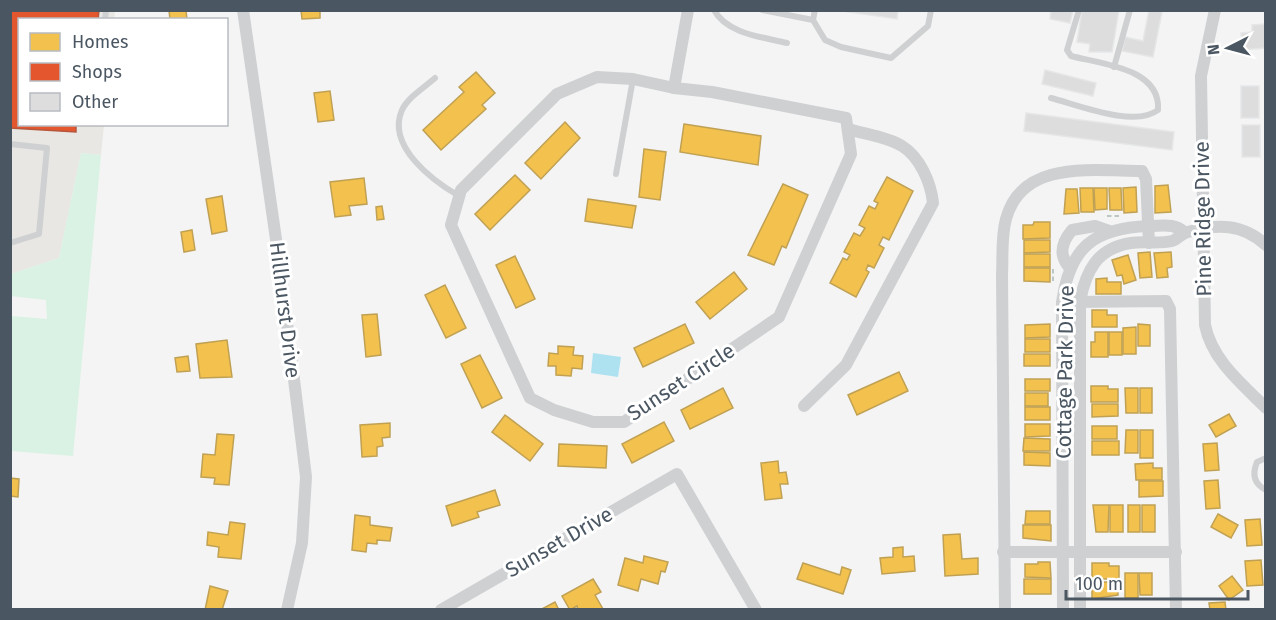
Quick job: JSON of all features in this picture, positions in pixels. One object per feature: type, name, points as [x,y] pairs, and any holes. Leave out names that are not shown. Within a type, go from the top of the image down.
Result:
[{"type":"street","name":"Hillhurst Drive","points":[[243,10],[306,477],[302,543],[287,609]]},
{"type":"street","points":[[675,88],[688,10]]},
{"type":"street","name":"Pine Ridge Drive","points":[[1215,10],[1201,76],[1202,229],[1208,339],[1220,360],[1266,408]]},
{"type":"street","name":"Sunset Circle","points":[[597,77],[633,79],[675,88],[712,92],[846,118],[851,154],[779,317],[624,422],[593,422],[554,410],[530,398],[451,225],[461,190],[557,94],[597,77]]},
{"type":"street","points":[[804,406],[846,365],[933,203],[931,189],[923,171],[903,146],[848,129]]},
{"type":"street","points":[[1005,609],[1003,244],[1006,219],[1013,202],[1029,185],[1050,174],[1142,171],[1146,179],[1149,243]]},
{"type":"street","name":"Cottage Park Drive","points":[[1063,609],[1062,302],[1069,267],[1090,243],[1109,231],[1133,225],[1178,227],[1184,232]]},
{"type":"street","points":[[1069,267],[1064,260],[1062,250],[1063,243],[1072,230],[1095,226],[1109,231]]},
{"type":"street","name":"Cottage Park Drive","points":[[1080,609],[1080,301],[1084,278],[1092,265],[1115,247],[1132,243],[1178,239],[1184,232],[1213,226],[1244,229],[1266,245]]},
{"type":"street","points":[[1062,302],[1166,301],[1170,309],[1176,609]]},
{"type":"street","name":"Sunset Drive","points":[[441,609],[677,474],[756,609]]},
{"type":"street","points":[[1003,552],[1176,552]]},
{"type":"lane","points":[[714,10],[722,22],[733,28],[787,43]]},
{"type":"lane","points":[[762,10],[813,20]]},
{"type":"lane","points":[[815,10],[813,20],[825,40],[841,47],[891,58],[928,26],[931,10]]},
{"type":"lane","points":[[1051,98],[1130,118],[1149,117],[1158,110],[1158,101],[1150,84],[1127,70],[1071,56],[1067,50],[1079,10]]},
{"type":"lane","points":[[1114,67],[1130,10]]},
{"type":"lane","points":[[435,78],[402,111],[399,127],[404,143],[417,164],[436,183],[459,196]]},
{"type":"lane","points":[[616,174],[633,79]]},
{"type":"lane","points":[[10,144],[47,148],[39,234],[10,243]]},
{"type":"lane","points":[[1266,458],[1257,462],[1254,475],[1256,482],[1266,490]]},
{"type":"shaded area","points":[[11,11],[115,11],[114,18],[18,18],[18,126],[104,126],[101,155],[81,153],[59,258],[11,274]]},
{"type":"green space","points":[[81,153],[101,155],[73,456],[11,451],[11,316],[47,319],[46,300],[11,296],[11,274],[59,258]]},
{"type":"water","points":[[593,353],[621,357],[618,377],[591,373]]},
{"type":"building: Homes","points":[[169,10],[186,10],[187,18],[170,18]]},
{"type":"building: Homes","points":[[301,10],[320,10],[320,18],[302,19]]},
{"type":"building: Homes","points":[[476,72],[495,93],[482,105],[486,109],[441,150],[423,130],[464,92],[459,87]]},
{"type":"building: Homes","points":[[330,91],[334,120],[318,122],[314,93]]},
{"type":"building: Homes","points":[[565,122],[580,138],[541,179],[525,163]]},
{"type":"building: Homes","points":[[684,124],[761,136],[758,165],[680,152]]},
{"type":"building: Homes","points":[[644,149],[666,152],[660,200],[639,197]]},
{"type":"building: Homes","points":[[515,175],[530,190],[490,230],[475,214]]},
{"type":"building: Homes","points":[[887,177],[913,191],[889,240],[883,237],[879,245],[884,248],[874,268],[868,265],[866,270],[869,272],[856,297],[830,283],[843,258],[847,260],[850,255],[844,252],[854,233],[860,236],[865,228],[859,225],[869,206],[875,209],[878,203],[874,201]]},
{"type":"building: Homes","points":[[364,178],[367,204],[349,206],[351,215],[335,217],[330,182]]},
{"type":"building: Homes","points":[[783,184],[808,195],[786,248],[782,246],[774,265],[748,255]]},
{"type":"building: Homes","points":[[1168,185],[1171,212],[1155,213],[1155,186]]},
{"type":"building: Homes","points":[[1136,187],[1137,212],[1124,213],[1123,188]]},
{"type":"building: Homes","points":[[1080,188],[1093,188],[1094,212],[1081,212]]},
{"type":"building: Homes","points":[[1094,188],[1107,188],[1107,209],[1095,210]]},
{"type":"building: Homes","points":[[1109,188],[1121,188],[1122,210],[1110,210]]},
{"type":"building: Homes","points":[[1066,189],[1077,189],[1079,213],[1064,214]]},
{"type":"building: Homes","points":[[222,196],[227,231],[212,234],[206,199]]},
{"type":"building: Homes","points":[[588,199],[636,206],[632,228],[585,221]]},
{"type":"building: Homes","points":[[382,206],[384,219],[377,220],[376,207]]},
{"type":"building: Homes","points":[[1034,222],[1050,222],[1050,238],[1023,239],[1023,225],[1033,225]]},
{"type":"building: Homes","points":[[192,230],[195,250],[184,252],[181,232]]},
{"type":"building: Homes","points":[[1024,240],[1050,240],[1050,252],[1024,253]]},
{"type":"building: Homes","points":[[1150,252],[1152,277],[1140,278],[1138,253]]},
{"type":"building: Homes","points":[[1171,252],[1172,267],[1167,268],[1168,277],[1157,278],[1154,253]]},
{"type":"building: Homes","points":[[1024,254],[1050,254],[1050,267],[1024,267]]},
{"type":"building: Homes","points":[[1128,255],[1136,280],[1124,284],[1122,275],[1117,276],[1112,260]]},
{"type":"building: Homes","points":[[515,256],[535,299],[516,308],[496,265]]},
{"type":"building: Homes","points":[[1024,268],[1050,268],[1050,282],[1024,281]]},
{"type":"building: Homes","points":[[734,272],[747,289],[710,319],[696,302]]},
{"type":"building: Homes","points":[[1107,278],[1107,282],[1121,282],[1121,294],[1096,294],[1096,279]]},
{"type":"building: Homes","points":[[445,285],[466,328],[446,338],[425,295]]},
{"type":"building: Homes","points":[[1092,310],[1107,310],[1107,315],[1117,315],[1117,327],[1092,327]]},
{"type":"building: Homes","points":[[377,314],[381,355],[366,357],[362,315]]},
{"type":"building: Homes","points":[[685,324],[694,343],[643,367],[634,348]]},
{"type":"building: Homes","points":[[1050,324],[1050,337],[1025,338],[1025,325]]},
{"type":"building: Homes","points":[[1138,324],[1150,325],[1150,346],[1138,346]]},
{"type":"building: Homes","points":[[1136,327],[1136,354],[1123,354],[1123,328]]},
{"type":"building: Homes","points":[[1095,332],[1108,332],[1108,357],[1091,357],[1091,342],[1095,342]]},
{"type":"building: Homes","points":[[1109,332],[1122,332],[1122,355],[1109,355]]},
{"type":"building: Homes","points":[[1025,339],[1050,339],[1050,352],[1025,352]]},
{"type":"building: Homes","points":[[227,340],[232,377],[200,378],[196,344]]},
{"type":"building: Homes","points":[[558,346],[574,347],[573,355],[583,356],[582,369],[572,368],[571,376],[556,375],[556,366],[548,366],[549,353],[558,354]]},
{"type":"building: Homes","points":[[1024,354],[1050,354],[1050,366],[1024,366]]},
{"type":"building: Homes","points":[[480,355],[502,398],[482,408],[461,364]]},
{"type":"building: Homes","points":[[188,356],[190,371],[177,372],[175,358]]},
{"type":"building: Homes","points":[[899,372],[908,391],[857,415],[848,395]]},
{"type":"building: Homes","points":[[1025,379],[1050,379],[1050,391],[1025,391]]},
{"type":"building: Homes","points":[[1091,386],[1108,386],[1108,389],[1118,389],[1118,402],[1091,402]]},
{"type":"building: Homes","points":[[723,388],[733,408],[690,429],[681,410]]},
{"type":"building: Homes","points":[[1125,388],[1138,388],[1138,413],[1126,413]]},
{"type":"building: Homes","points":[[1140,388],[1152,388],[1152,413],[1140,413]]},
{"type":"building: Homes","points":[[1025,393],[1048,393],[1048,406],[1025,406]]},
{"type":"building: Homes","points":[[1092,404],[1118,404],[1118,416],[1092,417]]},
{"type":"building: Homes","points":[[1025,407],[1050,407],[1050,420],[1025,420]]},
{"type":"building: Homes","points":[[1229,414],[1236,426],[1216,437],[1209,425]]},
{"type":"building: Homes","points":[[505,415],[543,444],[530,461],[492,432]]},
{"type":"building: Homes","points":[[664,422],[674,441],[632,463],[622,444]]},
{"type":"building: Homes","points":[[390,423],[390,437],[382,438],[383,446],[377,447],[377,456],[362,457],[360,425]]},
{"type":"building: Homes","points":[[1025,424],[1050,424],[1050,436],[1025,437]]},
{"type":"building: Homes","points":[[1092,426],[1117,426],[1117,439],[1092,439]]},
{"type":"building: Homes","points":[[1126,430],[1138,430],[1138,453],[1125,453]]},
{"type":"building: Homes","points":[[1140,430],[1153,430],[1153,458],[1140,458]]},
{"type":"building: Homes","points":[[217,434],[234,435],[229,485],[214,484],[215,478],[201,477],[203,454],[215,455]]},
{"type":"building: Homes","points":[[1024,438],[1050,439],[1050,451],[1023,451]]},
{"type":"building: Homes","points":[[1092,441],[1119,441],[1119,455],[1092,455]]},
{"type":"building: Homes","points":[[1217,443],[1219,470],[1205,471],[1203,444]]},
{"type":"building: Homes","points":[[559,444],[607,446],[606,468],[558,466]]},
{"type":"building: Homes","points":[[1024,452],[1050,453],[1050,466],[1024,465]]},
{"type":"building: Homes","points":[[778,461],[779,473],[786,472],[788,484],[780,484],[782,498],[765,500],[761,463]]},
{"type":"building: Homes","points":[[1153,463],[1153,468],[1162,468],[1162,480],[1136,480],[1135,464]]},
{"type":"building: Homes","points":[[10,478],[19,479],[18,497],[10,496]]},
{"type":"building: Homes","points":[[1218,480],[1220,508],[1206,509],[1204,481]]},
{"type":"building: Homes","points":[[1139,481],[1163,481],[1163,496],[1139,497]]},
{"type":"building: Homes","points":[[495,490],[500,505],[477,512],[479,517],[452,526],[446,506]]},
{"type":"building: Homes","points":[[1093,505],[1109,505],[1108,532],[1096,532]]},
{"type":"building: Homes","points":[[1110,505],[1123,505],[1123,532],[1110,532]]},
{"type":"building: Homes","points":[[1128,505],[1140,505],[1140,532],[1128,532]]},
{"type":"building: Homes","points":[[1142,505],[1155,505],[1155,532],[1142,532]]},
{"type":"building: Homes","points":[[1026,511],[1050,511],[1050,524],[1025,524]]},
{"type":"building: Homes","points":[[1218,514],[1238,525],[1231,538],[1211,527]]},
{"type":"building: Homes","points":[[355,515],[370,517],[370,525],[392,528],[390,541],[377,540],[377,544],[367,543],[366,552],[352,550]]},
{"type":"building: Homes","points":[[1260,519],[1262,545],[1247,546],[1245,520]]},
{"type":"building: Homes","points":[[230,522],[245,524],[241,559],[218,557],[219,547],[207,545],[208,532],[228,535]]},
{"type":"building: Homes","points":[[1023,525],[1051,525],[1051,541],[1023,538]]},
{"type":"building: Homes","points":[[960,534],[962,559],[978,558],[978,574],[945,576],[943,535]]},
{"type":"building: Homes","points":[[903,547],[903,557],[914,556],[915,571],[882,574],[880,558],[893,557],[893,548]]},
{"type":"building: Homes","points":[[644,556],[668,562],[665,572],[661,571],[658,584],[641,579],[638,591],[618,585],[625,558],[643,563]]},
{"type":"building: Homes","points":[[1261,560],[1263,585],[1247,586],[1245,561]]},
{"type":"building: Homes","points":[[1038,562],[1050,562],[1051,578],[1025,577],[1025,564],[1038,564]]},
{"type":"building: Homes","points":[[803,563],[840,575],[842,567],[851,570],[843,594],[797,579]]},
{"type":"building: Homes","points":[[1092,563],[1109,563],[1109,566],[1119,566],[1119,579],[1092,579]]},
{"type":"building: Homes","points":[[1125,573],[1138,573],[1138,598],[1125,598]]},
{"type":"building: Homes","points":[[1139,573],[1152,573],[1152,595],[1140,595]]},
{"type":"building: Homes","points":[[1232,576],[1243,590],[1229,600],[1219,586]]},
{"type":"building: Homes","points":[[593,579],[601,592],[595,595],[603,609],[578,610],[577,606],[570,610],[562,596]]},
{"type":"building: Homes","points":[[1024,579],[1051,579],[1051,594],[1024,594]]},
{"type":"building: Homes","points":[[1092,582],[1118,582],[1118,595],[1092,599]]},
{"type":"building: Homes","points":[[210,586],[228,591],[222,610],[205,610]]},
{"type":"building: Homes","points":[[555,602],[559,610],[540,610]]},
{"type":"building: Homes","points":[[1225,602],[1226,610],[1210,610],[1209,603]]},
{"type":"building: Shops","points":[[10,10],[99,10],[98,18],[18,18],[18,126],[76,126],[76,132],[10,128]]},
{"type":"building: Other","points":[[835,10],[898,10],[897,19]]},
{"type":"building: Other","points":[[1051,10],[1073,10],[1070,23],[1050,19]]},
{"type":"building: Other","points":[[1082,10],[1119,10],[1112,52],[1089,52],[1090,44],[1077,42]]},
{"type":"building: Other","points":[[1149,10],[1162,12],[1153,57],[1122,51],[1125,37],[1143,41]]},
{"type":"building: Other","points":[[1266,24],[1266,48],[1242,50],[1241,33],[1252,32],[1252,25]]},
{"type":"building: Other","points":[[1045,70],[1096,83],[1093,96],[1042,84]]},
{"type":"building: Other","points":[[1241,86],[1259,86],[1259,118],[1241,118]]},
{"type":"building: Other","points":[[1026,113],[1174,132],[1172,150],[1024,131]]},
{"type":"building: Other","points":[[1242,125],[1260,125],[1260,157],[1242,157]]}]
